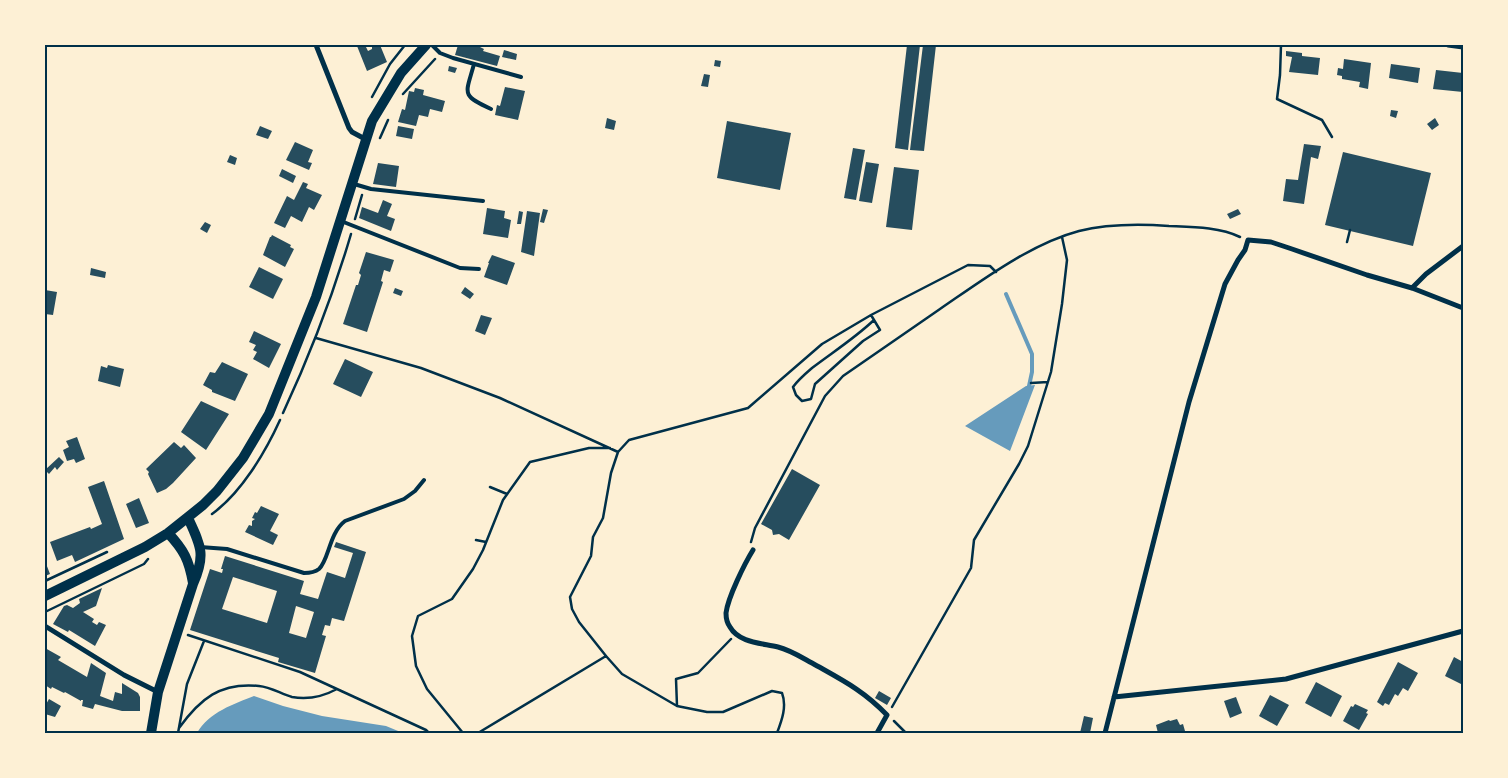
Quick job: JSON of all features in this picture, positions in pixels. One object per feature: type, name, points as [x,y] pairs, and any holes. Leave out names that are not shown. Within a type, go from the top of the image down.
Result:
[{"type":"main road","points":[[45,596],[145,547],[168,533],[188,518],[217,491],[243,458],[269,414],[316,297],[372,121],[388,91],[407,64],[426,45]]},
{"type":"main road","points":[[151,733],[158,692],[200,564],[200,546],[188,518]]},
{"type":"main road","points":[[168,533],[185,553],[189,562],[193,584]]},
{"type":"street","points":[[316,45],[349,128],[352,132],[365,139]]},
{"type":"street","points":[[1448,45],[1463,47]]},
{"type":"street","points":[[1105,733],[1189,402],[1225,284],[1245,250],[1248,240],[1278,244],[1412,288],[1463,308]]},
{"type":"street","points":[[1412,288],[1426,274],[1463,246]]},
{"type":"street","points":[[753,550],[726,612],[729,626],[735,634],[748,641],[789,650],[855,687],[872,699],[887,715],[877,733]]},
{"type":"street","points":[[45,626],[124,675],[158,692]]},
{"type":"street","points":[[1114,697],[1286,679],[1463,631]]},
{"type":"lane","points":[[432,45],[440,53],[521,77]]},
{"type":"lane","points":[[474,64],[468,94],[473,100],[492,108]]},
{"type":"lane","points":[[352,182],[364,188],[483,201]]},
{"type":"lane","points":[[340,220],[460,268],[479,269]]},
{"type":"lane","points":[[200,546],[227,549],[304,573],[312,573],[321,567],[334,534],[339,525],[345,520],[404,499],[415,491],[424,480]]},
{"type":"path","points":[[1281,45],[1277,99],[1322,120],[1332,137]]},
{"type":"path","points":[[399,99],[433,60]]},
{"type":"path","points":[[378,144],[390,116]]},
{"type":"path","points":[[307,360],[337,278],[364,188]]},
{"type":"path","points":[[753,550],[750,540],[755,528],[831,389],[843,376],[975,284],[1037,247],[1080,231],[1096,228],[1160,225],[1231,232],[1248,240]]},
{"type":"path","points":[[1347,242],[1350,230]]},
{"type":"path","points":[[906,733],[887,715],[971,568],[974,540],[1023,458],[1048,382],[1062,304],[1066,260],[1062,237]]},
{"type":"path","points":[[777,733],[783,717],[785,700],[782,693],[772,691],[723,712],[707,712],[677,706],[622,674],[579,622],[572,609],[570,597],[591,556],[593,537],[603,518],[611,473],[618,452],[628,440],[748,408],[822,344],[871,314],[968,265],[990,266],[996,272]]},
{"type":"path","points":[[871,314],[880,330],[863,341],[815,384],[811,399],[802,401],[796,395],[793,387],[797,381],[827,356],[863,331],[874,320]]},
{"type":"path","points":[[316,338],[421,368],[523,408],[618,452]]},
{"type":"path","points":[[1031,384],[1048,382]]},
{"type":"path","points":[[462,733],[462,730],[427,689],[416,666],[412,636],[418,616],[452,599],[473,569],[503,500],[530,462],[589,448],[610,448]]},
{"type":"path","points":[[490,488],[507,494]]},
{"type":"path","points":[[476,540],[486,542]]},
{"type":"path","points":[[45,612],[144,564],[151,557]]},
{"type":"path","points":[[178,632],[300,672],[429,733]]},
{"type":"path","points":[[677,706],[676,679],[698,673],[735,634]]},
{"type":"path","points":[[178,733],[186,684],[205,641]]},
{"type":"path","points":[[478,733],[606,656]]},
{"type":"path","points":[[179,728],[192,710],[211,694],[235,687],[260,686],[293,697],[308,698],[324,696],[337,690]]},
{"type":"water","points":[[1035,385],[1010,451],[965,426],[1026,386]]},
{"type":"water","points":[[254,696],[322,716],[386,726],[403,733],[197,733],[208,719],[215,714]]},
{"type":"building","points":[[365,45],[368,51],[372,47],[380,45],[387,62],[367,71],[357,46]]},
{"type":"building","points":[[458,45],[479,45],[484,49],[483,51],[500,56],[497,66],[455,55]]},
{"type":"building","points":[[907,45],[920,45],[908,150],[895,148]]},
{"type":"building","points":[[923,45],[936,45],[924,151],[910,150]]},
{"type":"building","points":[[504,50],[517,54],[516,60],[502,57]]},
{"type":"building","points":[[1286,51],[1302,53],[1302,56],[1320,58],[1318,75],[1289,72],[1292,57],[1286,56]]},
{"type":"building","points":[[1344,59],[1371,63],[1368,89],[1359,87],[1360,82],[1342,79],[1342,76],[1337,75],[1338,68],[1343,69]]},
{"type":"building","points":[[715,60],[721,61],[720,67],[714,66]]},
{"type":"building","points":[[1391,64],[1420,68],[1418,83],[1389,78]]},
{"type":"building","points":[[449,66],[457,68],[455,73],[448,71]]},
{"type":"building","points":[[1436,70],[1463,73],[1463,92],[1433,89]]},
{"type":"building","points":[[704,74],[710,75],[708,87],[701,86]]},
{"type":"building","points":[[505,87],[525,91],[518,120],[495,115],[497,105],[500,106]]},
{"type":"building","points":[[415,88],[424,90],[423,95],[445,101],[442,112],[430,109],[428,117],[419,115],[416,126],[398,122],[402,109],[405,110],[409,91],[414,92]]},
{"type":"building","points":[[1391,110],[1398,111],[1396,118],[1390,116]]},
{"type":"building","points":[[607,118],[616,121],[614,130],[605,128]]},
{"type":"building","points":[[1435,118],[1439,125],[1432,130],[1427,124]]},
{"type":"building","points":[[727,121],[791,133],[780,190],[717,178]]},
{"type":"building","points":[[260,126],[272,131],[268,139],[256,135]]},
{"type":"building","points":[[398,126],[414,129],[412,139],[396,136]]},
{"type":"building","points":[[295,142],[313,150],[308,162],[312,163],[309,170],[286,160]]},
{"type":"building","points":[[1304,144],[1321,146],[1318,159],[1311,157],[1304,204],[1283,201],[1286,179],[1298,180]]},
{"type":"building","points":[[853,148],[865,150],[856,200],[844,198]]},
{"type":"building","points":[[1343,152],[1431,173],[1413,246],[1325,225]]},
{"type":"building","points":[[230,155],[237,158],[235,165],[227,162]]},
{"type":"building","points":[[866,162],[879,164],[872,203],[859,201]]},
{"type":"building","points":[[378,163],[399,166],[396,187],[373,184]]},
{"type":"building","points":[[894,167],[919,170],[912,230],[886,227]]},
{"type":"building","points":[[282,169],[296,176],[293,183],[279,176]]},
{"type":"building","points":[[303,182],[308,184],[306,188],[322,195],[314,210],[309,207],[302,222],[291,216],[285,228],[274,223],[287,196],[294,200]]},
{"type":"building","points":[[383,200],[392,204],[387,216],[395,219],[391,231],[359,218],[362,207],[378,213]]},
{"type":"building","points":[[487,208],[505,211],[504,218],[511,220],[508,238],[483,234]]},
{"type":"building","points":[[543,209],[548,210],[544,223],[540,222]]},
{"type":"building","points":[[1238,209],[1241,214],[1230,219],[1227,214]]},
{"type":"building","points":[[519,211],[523,212],[521,224],[517,224]]},
{"type":"building","points":[[527,211],[540,213],[534,256],[521,252]]},
{"type":"building","points":[[205,222],[211,225],[207,233],[200,229]]},
{"type":"building","points":[[272,235],[291,245],[290,247],[294,249],[285,267],[263,255]]},
{"type":"building","points":[[366,252],[394,260],[390,272],[384,270],[381,281],[383,282],[367,332],[343,324],[356,285],[358,285],[361,275],[359,273]]},
{"type":"building","points":[[492,255],[515,263],[507,285],[484,277]]},
{"type":"building","points":[[259,267],[283,279],[273,299],[249,287]]},
{"type":"building","points":[[91,268],[106,272],[105,278],[90,275]]},
{"type":"building","points":[[465,287],[474,294],[470,299],[461,293]]},
{"type":"building","points":[[395,288],[403,291],[401,296],[393,293]]},
{"type":"building","points":[[45,290],[57,292],[53,315],[45,314]]},
{"type":"building","points":[[481,315],[492,318],[485,335],[475,331]]},
{"type":"building","points":[[254,331],[281,344],[269,368],[253,359],[257,352],[253,350],[256,345],[249,342]]},
{"type":"building","points":[[345,359],[373,372],[361,397],[333,384]]},
{"type":"building","points":[[222,362],[248,374],[235,401],[212,392],[212,390],[203,385],[210,372],[215,373]]},
{"type":"building","points":[[108,365],[124,369],[120,387],[98,381],[101,366],[107,368]]},
{"type":"building","points":[[201,401],[229,414],[206,450],[181,432]]},
{"type":"building","points":[[77,437],[85,459],[76,463],[74,459],[67,461],[63,450],[69,447],[66,441]]},
{"type":"building","points":[[174,442],[181,448],[184,445],[196,458],[173,483],[157,493],[146,469]]},
{"type":"building","points":[[59,457],[64,462],[57,470],[55,467],[49,474],[45,470]]},
{"type":"building","points":[[792,469],[820,485],[789,540],[779,534],[773,535],[772,530],[761,524]]},
{"type":"building","points":[[104,481],[124,539],[75,562],[72,555],[57,561],[50,542],[102,524],[88,487]]},
{"type":"building","points":[[139,498],[149,523],[136,528],[126,504]]},
{"type":"building","points":[[261,506],[279,514],[270,531],[278,535],[273,545],[245,532],[249,525],[252,526],[252,521],[255,519],[252,518]]},
{"type":"building","points":[[336,542],[366,552],[344,621],[332,618],[330,626],[325,625],[322,635],[326,636],[315,673],[278,662],[279,658],[190,630],[210,569],[222,573],[223,569],[221,569],[225,556],[304,581],[300,594],[318,599],[327,572],[345,578],[353,553],[334,547]],"holes":[[[233,577],[277,591],[267,623],[222,609]],[[296,606],[314,612],[306,638],[289,633]]]},
{"type":"building","points":[[45,561],[50,574],[45,576]]},
{"type":"building","points":[[102,588],[96,606],[83,612],[94,619],[92,622],[97,625],[99,622],[106,625],[95,646],[69,630],[68,632],[53,624],[64,606],[67,605],[73,608],[80,603],[79,599]]},
{"type":"building","points":[[45,648],[61,657],[58,660],[87,677],[91,663],[106,673],[100,696],[113,701],[115,692],[122,694],[122,683],[138,693],[140,697],[140,711],[122,711],[95,704],[93,709],[82,706],[83,700],[81,701],[52,687],[51,689],[45,685]]},
{"type":"building","points":[[1454,657],[1463,662],[1463,685],[1445,676]]},
{"type":"building","points":[[1398,662],[1418,673],[1408,691],[1403,688],[1398,696],[1395,694],[1389,705],[1385,703],[1383,706],[1377,702]]},
{"type":"building","points":[[1316,682],[1342,696],[1331,717],[1305,703]]},
{"type":"building","points":[[879,691],[891,698],[887,705],[875,698]]},
{"type":"building","points":[[1270,695],[1289,705],[1277,726],[1259,716]]},
{"type":"building","points":[[1236,697],[1242,713],[1230,718],[1224,701]]},
{"type":"building","points":[[49,699],[61,706],[55,717],[45,714],[45,706]]},
{"type":"building","points":[[1355,704],[1368,710],[1366,713],[1368,714],[1359,730],[1343,721],[1351,706],[1353,707]]},
{"type":"building","points":[[1084,716],[1093,718],[1090,733],[1080,733]]},
{"type":"building","points":[[1177,719],[1180,725],[1183,724],[1184,733],[1158,733],[1156,725]]},
{"type":"waterway","points":[[1006,294],[1032,354],[1032,372],[1029,386]]}]
